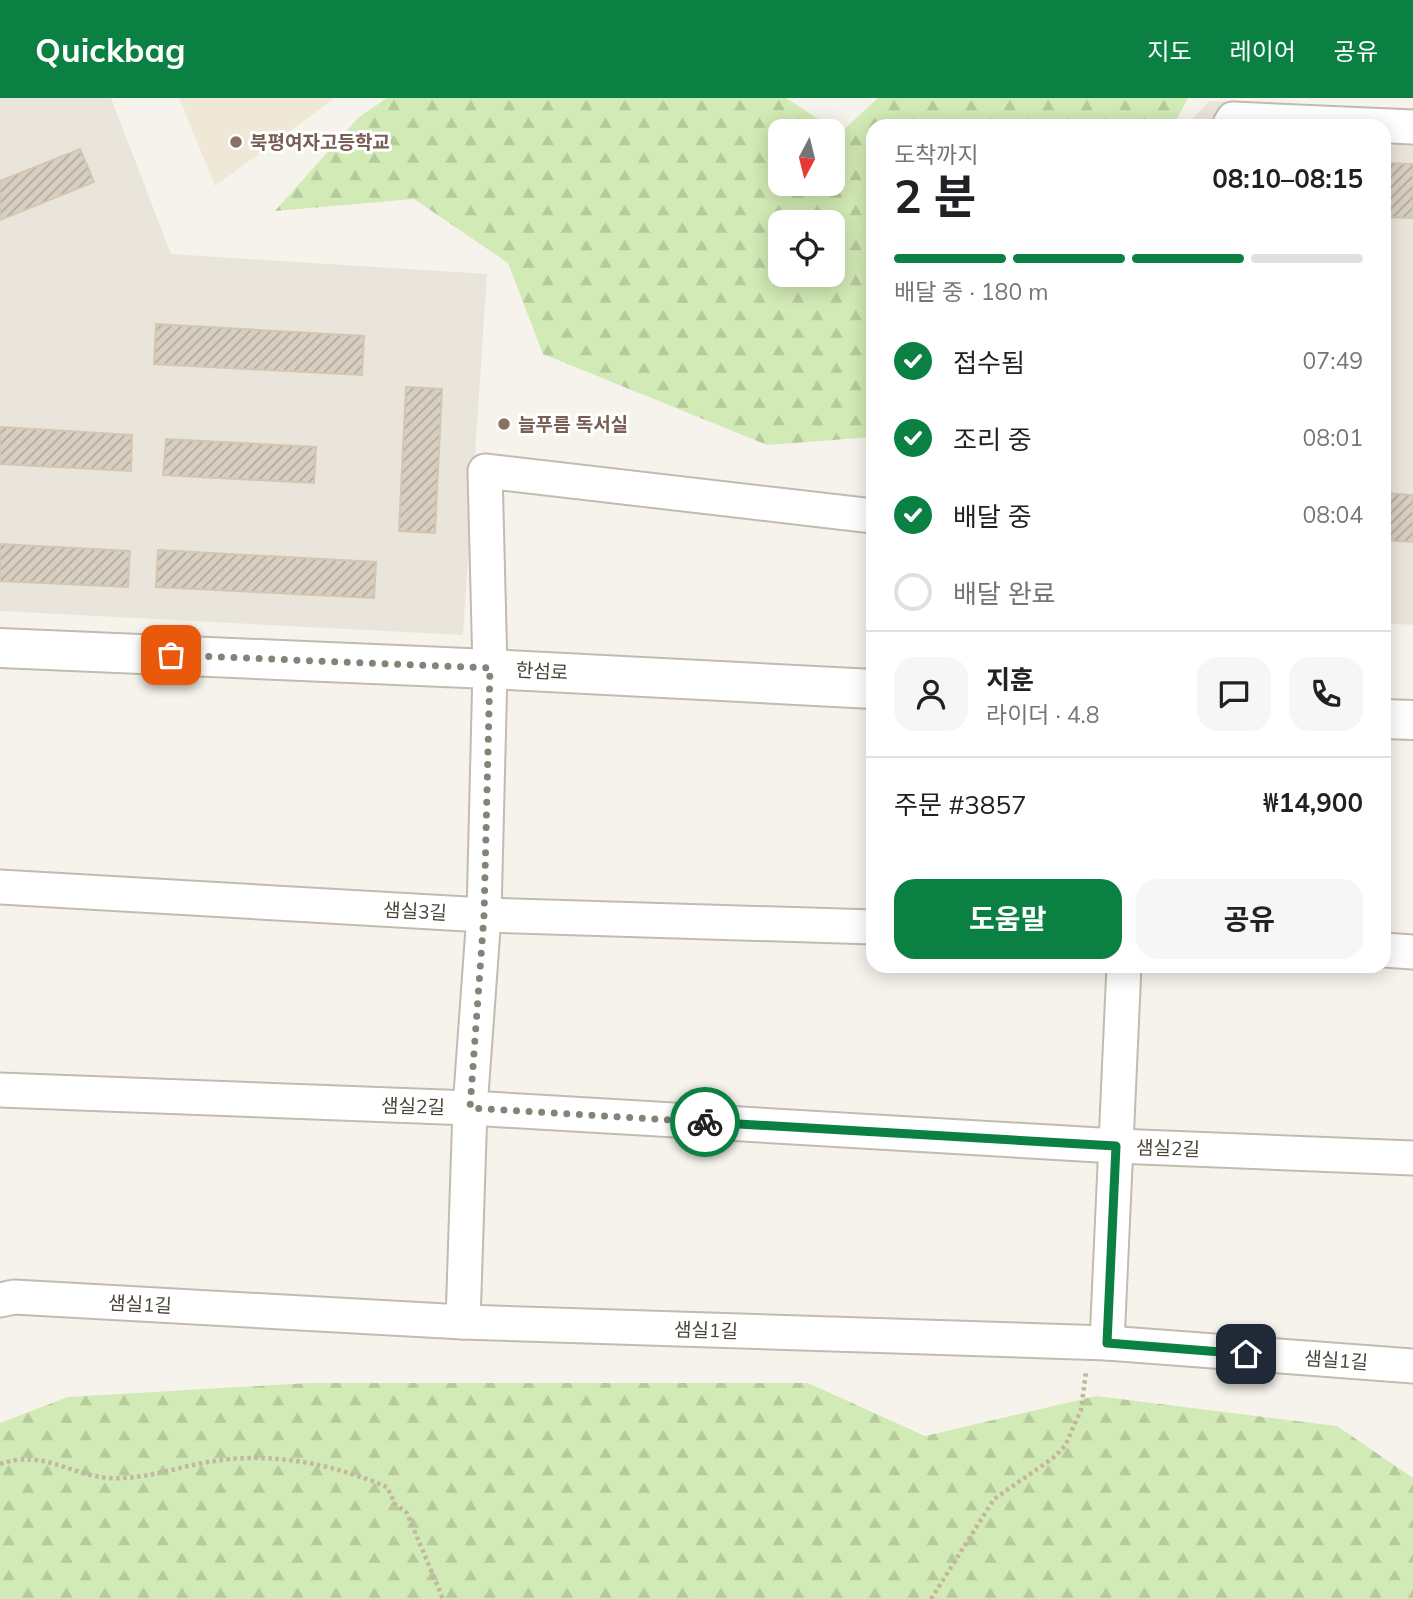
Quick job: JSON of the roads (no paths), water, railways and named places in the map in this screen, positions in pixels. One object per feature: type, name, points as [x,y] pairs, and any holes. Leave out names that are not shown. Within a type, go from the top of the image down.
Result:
[{"type":"street","points":[[1391,126],[1413,127]]},
{"type":"street","points":[[463,1322],[470,1108],[484,915],[490,668],[485,471],[866,515]]},
{"type":"street","name":"한섬로","points":[[0,648],[490,668],[866,689]]},
{"type":"street","points":[[1391,719],[1413,720]]},
{"type":"street","name":"샘실3길","points":[[0,887],[484,915],[866,927]]},
{"type":"street","points":[[1391,950],[1413,952]]},
{"type":"street","points":[[1096,1343],[1116,1146],[1124,973]]},
{"type":"street","name":"샘실2길","points":[[0,1090],[470,1108],[1116,1146],[1413,1158]]},
{"type":"street","name":"샘실1길","points":[[0,1300],[14,1297],[463,1322],[1096,1343],[1413,1366]]},
{"type":"place","name":"북평여자고등학교","points":[[236,142]]},
{"type":"place","name":"늘푸름 독서실","points":[[504,424]]}]
